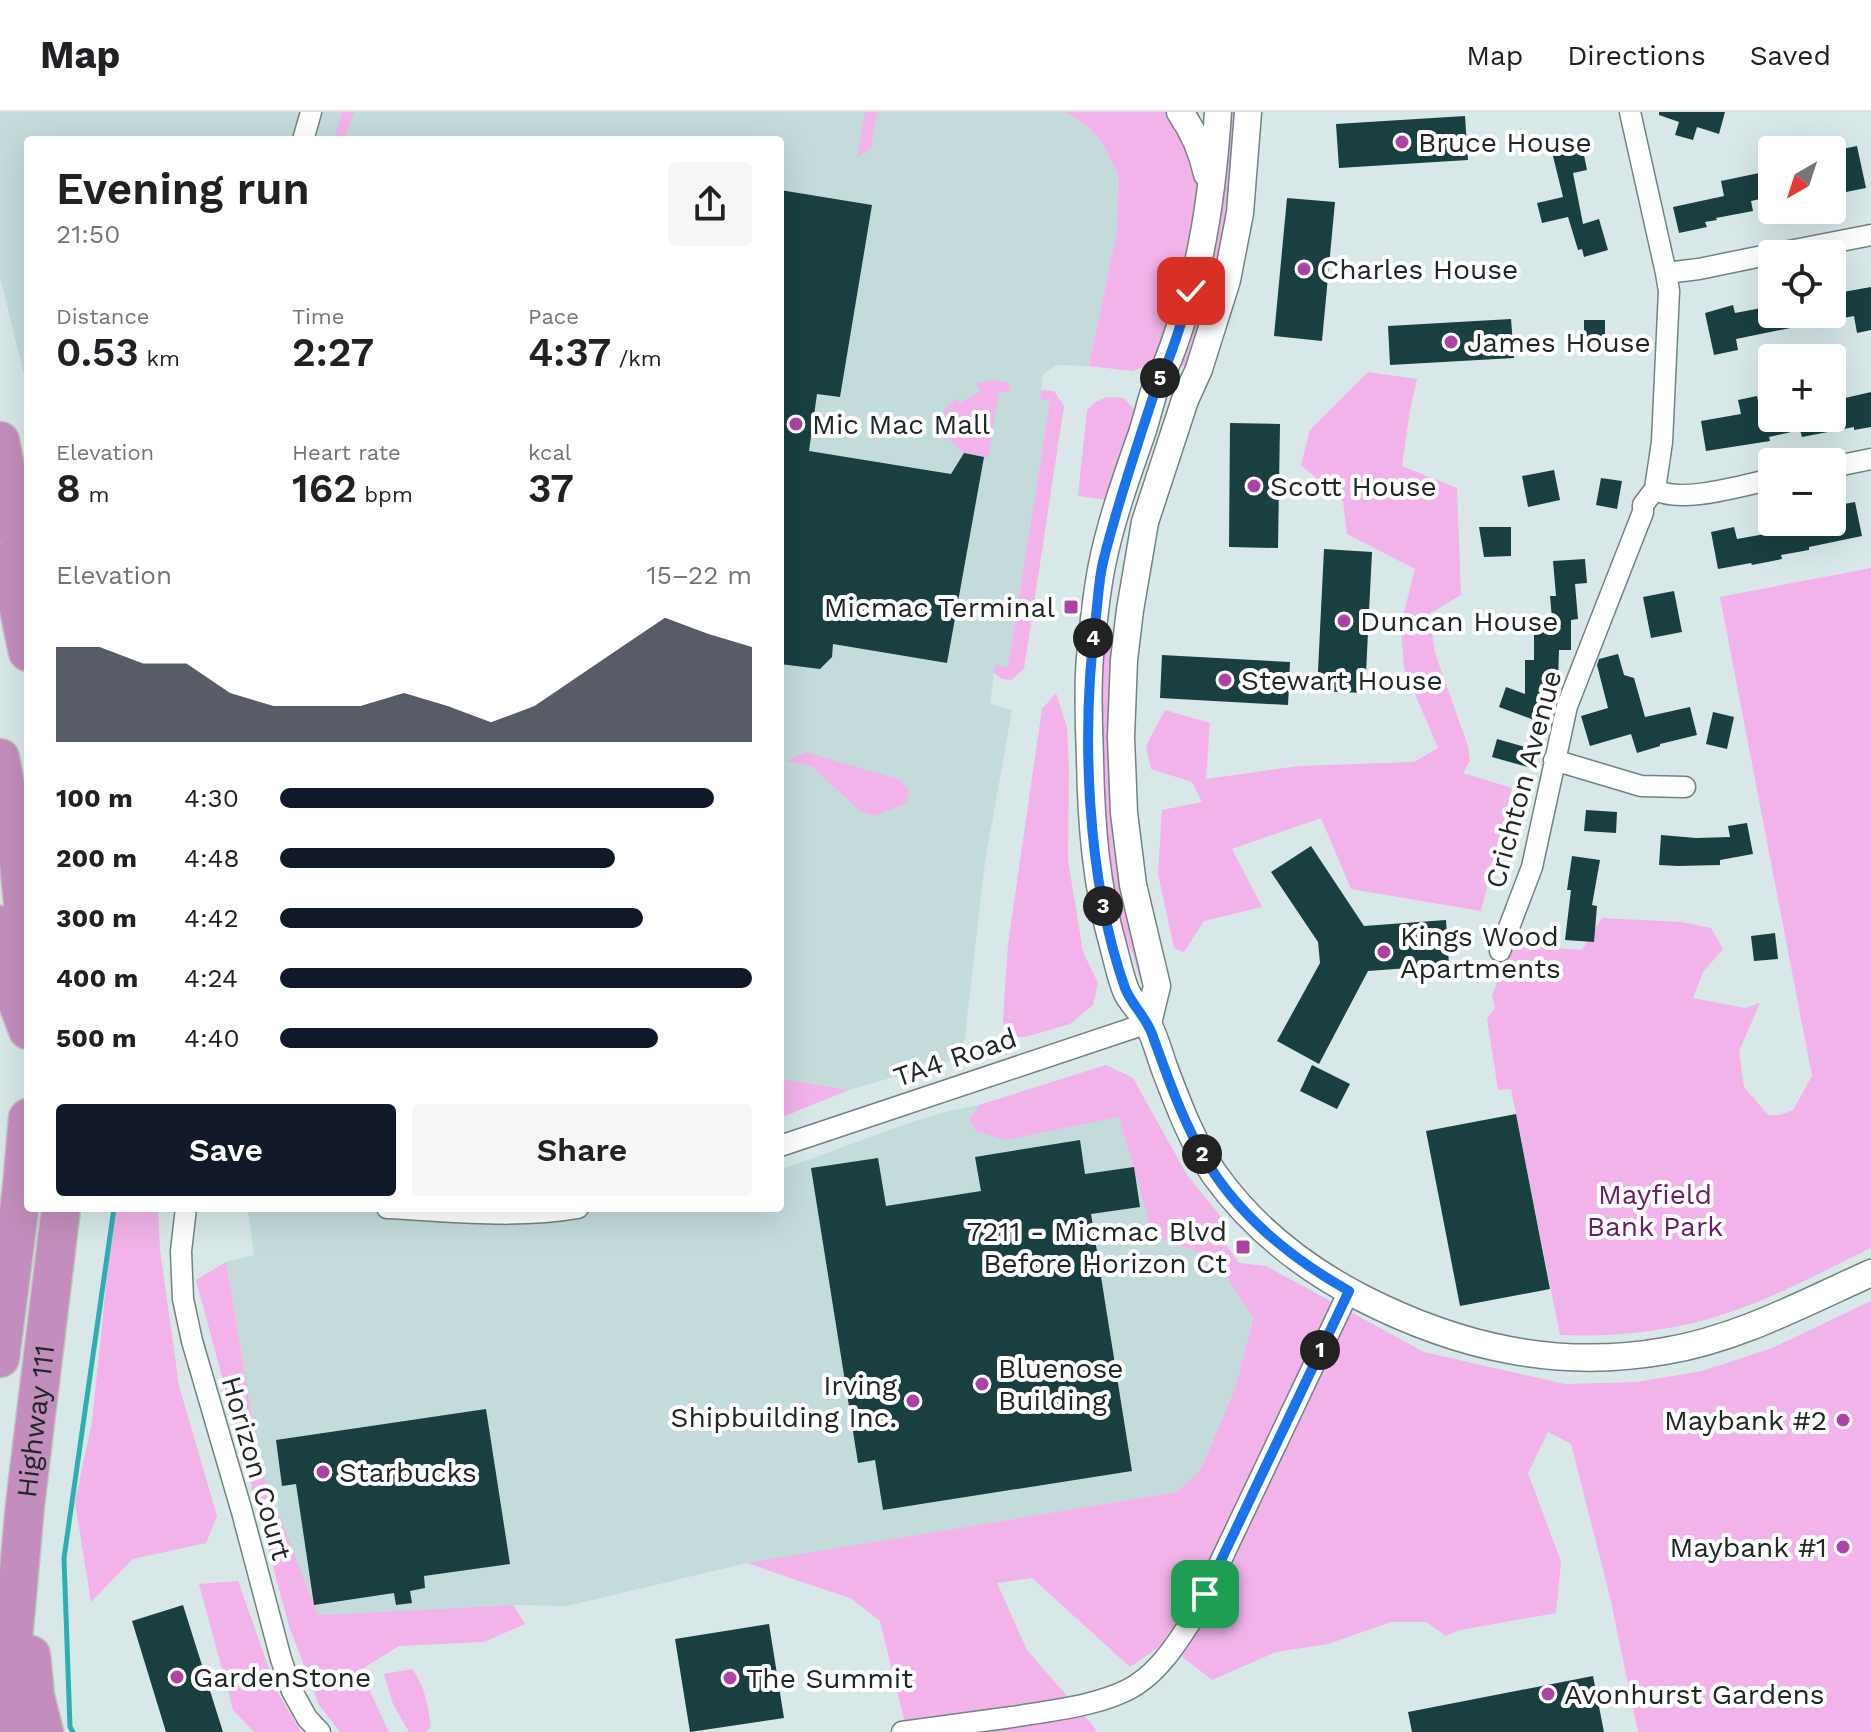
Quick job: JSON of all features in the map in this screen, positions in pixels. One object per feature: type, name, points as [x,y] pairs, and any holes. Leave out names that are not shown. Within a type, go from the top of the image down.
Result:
[{"type":"highway","points":[[0,441],[24,564]]},
{"type":"highway","points":[[0,520],[24,633]]},
{"type":"highway","points":[[0,758],[18,852],[24,912]]},
{"type":"highway","points":[[0,925],[4,967],[24,1020]]},
{"type":"highway","name":"Highway 111","points":[[0,1358],[24,1165]]},
{"type":"highway","name":"Highway 111","points":[[11,1732],[11,1662],[25,1505],[61,1212]]},
{"type":"highway","points":[[25,1505],[29,1637],[35,1696],[44,1732]]},
{"type":"street","points":[[304,136],[311,112]]},
{"type":"street","points":[[1180,112],[1193,130],[1211,190]]},
{"type":"street","points":[[1218,112],[1211,190],[1191,291],[1169,359],[1155,390],[1102,565],[1090,659],[1089,732],[1096,863],[1107,925],[1126,991],[1148,1023],[1181,1112],[1213,1173],[1254,1222],[1276,1242],[1349,1291],[1435,1331],[1472,1342],[1543,1355],[1604,1358],[1664,1351],[1721,1338],[1871,1273]]},
{"type":"street","points":[[1148,1023],[1157,986],[1133,885],[1124,813],[1121,737],[1124,660],[1145,522],[1227,280],[1240,213],[1248,112]]},
{"type":"street","name":"Crichton Avenue","points":[[1500,951],[1532,867],[1567,706],[1643,512],[1643,505],[1655,489],[1662,442],[1669,291],[1630,112]]},
{"type":"street","points":[[1845,240],[1871,235]]},
{"type":"street","points":[[1666,273],[1758,257]]},
{"type":"street","points":[[1846,464],[1871,459]]},
{"type":"street","points":[[1655,489],[1664,495],[1692,495],[1758,482]]},
{"type":"street","points":[[1554,760],[1641,786],[1685,787]]},
{"type":"street","name":"TA4 Road","points":[[784,1145],[1148,1023]]},
{"type":"street","name":"Horizon Court","points":[[186,1212],[181,1251],[183,1299],[192,1341],[281,1659],[292,1691],[307,1718],[320,1732]]},
{"type":"street","points":[[460,1212],[546,1212]]},
{"type":"street","points":[[902,1732],[1065,1709],[1104,1699],[1135,1686],[1157,1667],[1195,1615],[1349,1291]]},
{"type":"shaded area","name":"Mic Mac Mall","points":[[0,112],[1061,112],[1088,126],[1103,144],[1119,176],[1117,231],[1089,366],[1056,365],[1043,374],[1040,399],[1050,401],[1008,668],[995,666],[990,704],[1012,710],[985,862],[964,1044],[952,1060],[849,1090],[784,1080],[784,136],[24,136],[24,375],[0,277]]},
{"type":"shaded area","points":[[979,1105],[970,1119],[1006,1140],[1119,1117],[1153,1235],[1215,1258],[1253,1317],[1235,1389],[1200,1471],[1178,1492],[747,1563],[567,1606],[513,1605],[318,1615],[261,1468],[226,1262],[254,1255],[248,1212],[784,1212],[784,1169],[948,1111]]},
{"type":"green space","points":[[342,112],[354,112],[345,136],[335,136]]},
{"type":"green space","points":[[865,112],[877,112],[871,148],[857,158]]},
{"type":"green space","points":[[1061,112],[1171,112],[1197,164],[1198,194],[1175,301],[1156,357],[1144,367],[1132,371],[1089,366],[1117,231],[1119,176],[1103,144],[1088,126]]},
{"type":"green space","points":[[1225,112],[1236,112],[1234,173],[1217,280],[1189,368],[1177,364]]},
{"type":"green space","points":[[1368,372],[1417,379],[1402,466],[1457,488],[1461,595],[1429,614],[1435,653],[1468,746],[1470,761],[1463,773],[1512,788],[1481,911],[1351,889],[1321,818],[1232,849],[1262,907],[1204,921],[1184,952],[1174,948],[1158,874],[1162,810],[1202,802],[1192,782],[1151,769],[1146,746],[1165,710],[1210,723],[1206,779],[1299,766],[1414,762],[1438,748],[1404,668],[1401,624],[1415,569],[1347,534],[1343,502],[1301,465],[1310,430]]},
{"type":"green space","points":[[992,380],[1006,382],[1010,392],[999,392],[988,458],[964,453],[946,436],[944,410],[956,398],[960,403],[980,392],[976,383]]},
{"type":"green space","points":[[1041,390],[1054,391],[1064,406],[1024,669],[1011,680],[1002,679],[994,673],[995,665],[1008,667],[1050,401],[1040,399]]},
{"type":"green space","points":[[1107,397],[1124,398],[1134,409],[1136,420],[1108,500],[1078,496],[1087,410]]},
{"type":"green space","name":"Mayfield Bank Park","points":[[1871,568],[1871,1248],[1762,1300],[1704,1320],[1643,1332],[1560,1335],[1511,1089],[1498,1090],[1487,1018],[1495,1008],[1492,995],[1512,944],[1582,950],[1602,918],[1682,922],[1711,928],[1723,949],[1703,972],[1693,998],[1745,1008],[1760,1003],[1739,1051],[1744,1087],[1768,1115],[1793,1110],[1812,1076],[1720,597]]},
{"type":"green space","points":[[1106,631],[1116,631],[1146,981],[1141,983],[1119,922],[1109,872],[1100,781],[1102,663]]},
{"type":"green space","points":[[1056,693],[1067,727],[1068,860],[1083,952],[1098,983],[1093,1005],[1070,1024],[1025,1037],[1005,1037],[1003,1019],[1008,944],[1042,709]]},
{"type":"green space","points":[[806,752],[900,780],[909,791],[907,803],[874,816],[860,811],[812,766],[786,761]]},
{"type":"green space","points":[[1106,1065],[1133,1078],[1187,1175],[1228,1225],[1227,1246],[1239,1263],[1266,1266],[1424,1352],[1565,1384],[1637,1382],[1702,1371],[1772,1348],[1871,1301],[1871,1732],[1638,1732],[1610,1597],[1571,1444],[1548,1432],[1528,1473],[1561,1562],[1556,1613],[1460,1630],[1446,1636],[1426,1622],[1391,1622],[1328,1644],[1276,1652],[1212,1680],[1165,1643],[1130,1667],[1032,1578],[997,1583],[1027,1650],[1096,1732],[907,1732],[880,1621],[852,1599],[747,1563],[1177,1492],[1200,1471],[1235,1389],[1253,1318],[1215,1258],[1153,1236],[1119,1117],[1006,1140],[976,1131],[970,1119],[979,1105]]},
{"type":"green space","points":[[784,1080],[849,1090],[784,1116]]},
{"type":"green space","points":[[114,1212],[158,1212],[160,1250],[179,1386],[217,1516],[206,1543],[133,1559],[91,1602],[75,1502],[92,1422]]},
{"type":"green space","points":[[226,1262],[261,1468],[318,1615],[513,1605],[525,1624],[484,1642],[399,1646],[360,1670],[389,1732],[340,1732],[319,1705],[289,1626],[196,1280]]},
{"type":"green space","points":[[238,1581],[277,1691],[301,1732],[254,1732],[233,1710],[199,1584]]},
{"type":"green space","points":[[412,1669],[427,1704],[431,1727],[425,1732],[409,1732],[393,1704],[384,1674]]},
{"type":"building","points":[[1659,112],[1725,112],[1719,134],[1697,127],[1693,140],[1675,135],[1679,122],[1659,115]]},
{"type":"building","name":"Bruce House","points":[[1465,116],[1468,160],[1339,168],[1336,124]]},
{"type":"building","points":[[1582,145],[1587,170],[1573,173],[1583,224],[1599,219],[1608,250],[1584,257],[1582,249],[1578,250],[1568,217],[1542,223],[1537,203],[1563,197],[1552,152]]},
{"type":"building","points":[[1857,146],[1866,188],[1846,192],[1846,148]]},
{"type":"building","points":[[1758,173],[1758,199],[1751,201],[1753,211],[1716,218],[1705,222],[1707,227],[1679,233],[1673,207],[1724,196],[1721,181]]},
{"type":"building","name":"Mic Mac Mall","points":[[784,191],[872,205],[840,397],[817,394],[809,451],[951,474],[964,453],[984,457],[947,663],[833,644],[832,657],[820,669],[784,664]]},
{"type":"building","name":"Charles House","points":[[1287,198],[1335,202],[1322,341],[1274,336]]},
{"type":"building","points":[[1871,287],[1871,330],[1857,333],[1854,316],[1846,317],[1846,291]]},
{"type":"building","points":[[1733,305],[1735,313],[1758,309],[1758,328],[1790,328],[1736,339],[1738,350],[1714,355],[1705,313]]},
{"type":"building","name":"James House","points":[[1511,319],[1514,358],[1390,365],[1388,326]]},
{"type":"building","points":[[1584,320],[1605,320],[1605,343],[1584,343]]},
{"type":"building","points":[[1871,392],[1871,427],[1846,429],[1846,398]]},
{"type":"building","points":[[1757,396],[1758,432],[1791,432],[1769,437],[1770,441],[1706,451],[1701,421],[1741,414],[1738,400]]},
{"type":"building","name":"Scott House","points":[[1230,423],[1280,424],[1278,548],[1229,547]]},
{"type":"building","points":[[1801,432],[1828,432],[1802,437]]},
{"type":"building","points":[[1554,470],[1560,500],[1528,507],[1522,476]]},
{"type":"building","points":[[1601,478],[1622,481],[1617,509],[1596,505]]},
{"type":"building","points":[[1855,502],[1862,536],[1781,555],[1782,559],[1718,569],[1711,532],[1734,527],[1737,539],[1758,535],[1846,536],[1846,504]]},
{"type":"building","points":[[1479,527],[1511,527],[1511,556],[1484,557]]},
{"type":"building","name":"Duncan House","points":[[1324,549],[1372,552],[1365,693],[1317,691]]},
{"type":"building","points":[[1585,559],[1587,583],[1575,584],[1578,619],[1571,620],[1571,650],[1559,650],[1558,681],[1551,680],[1537,721],[1499,707],[1506,687],[1525,694],[1525,660],[1534,660],[1534,629],[1553,630],[1550,596],[1556,596],[1553,561]]},
{"type":"building","points":[[1674,591],[1682,632],[1651,638],[1643,597]]},
{"type":"building","points":[[1618,654],[1624,675],[1634,678],[1645,717],[1690,707],[1697,735],[1637,753],[1631,734],[1590,746],[1581,716],[1608,708],[1597,665],[1599,659]]},
{"type":"building","name":"Stewart House","points":[[1162,655],[1290,662],[1288,705],[1160,698]]},
{"type":"building","points":[[1713,712],[1734,717],[1727,749],[1706,744]]},
{"type":"building","points":[[1497,739],[1536,750],[1531,768],[1492,757]]},
{"type":"building","points":[[1586,810],[1617,812],[1616,833],[1584,831]]},
{"type":"building","points":[[1747,823],[1753,854],[1720,860],[1720,865],[1659,865],[1661,835],[1730,837],[1728,826]]},
{"type":"building","name":"Kings Wood Apartments","points":[[1311,846],[1364,926],[1446,920],[1449,965],[1368,971],[1319,1064],[1277,1041],[1320,963],[1318,942],[1271,872]]},
{"type":"building","points":[[1572,856],[1600,860],[1592,905],[1597,906],[1594,942],[1565,940]]},
{"type":"building","points":[[1775,933],[1778,959],[1754,961],[1751,936]]},
{"type":"building","points":[[1312,1065],[1350,1084],[1337,1109],[1300,1091]]},
{"type":"building","points":[[1516,1114],[1550,1289],[1460,1306],[1426,1131]]},
{"type":"building","name":"Bluenose Building","points":[[1080,1140],[1085,1174],[1134,1167],[1140,1207],[1091,1214],[1132,1471],[883,1510],[875,1460],[858,1463],[811,1168],[878,1158],[886,1206],[981,1191],[975,1157]]},
{"type":"building","points":[[486,1409],[510,1564],[424,1576],[425,1588],[410,1591],[412,1603],[396,1605],[394,1593],[314,1605],[296,1484],[282,1486],[276,1440]]},
{"type":"building","name":"GardenStone","points":[[183,1605],[223,1732],[166,1732],[132,1621]]},
{"type":"building","name":"The Summit","points":[[769,1624],[784,1718],[690,1732],[675,1639]]},
{"type":"building","name":"Avonhurst Gardens","points":[[1593,1676],[1604,1732],[1412,1732],[1408,1712]]},
{"type":"waterway","points":[[73,1732],[70,1727],[64,1558],[113,1212]]},
{"type":"place","name":"Bruce House","points":[[1402,142]]},
{"type":"place","name":"Charles House","points":[[1304,269]]},
{"type":"place","name":"James House","points":[[1451,342]]},
{"type":"place","name":"Mic Mac Mall","points":[[796,424]]},
{"type":"place","name":"Scott House","points":[[1254,486]]},
{"type":"place","name":"Micmac Terminal","points":[[1071,607]]},
{"type":"place","name":"Duncan House","points":[[1344,621]]},
{"type":"place","name":"Stewart House","points":[[1225,680]]},
{"type":"place","name":"Kings Wood Apartments","points":[[1384,952]]},
{"type":"place","name":"7211 - Micmac Blvd Before Horizon Ct","points":[[1243,1247]]},
{"type":"place","name":"Bluenose Building","points":[[982,1384]]},
{"type":"place","name":"Irving Shipbuilding Inc.","points":[[913,1401]]},
{"type":"place","name":"Maybank #2","points":[[1843,1420]]},
{"type":"place","name":"Starbucks","points":[[323,1472]]},
{"type":"place","name":"Maybank #1","points":[[1843,1547]]},
{"type":"place","name":"GardenStone","points":[[177,1677]]},
{"type":"place","name":"The Summit","points":[[730,1678]]},
{"type":"place","name":"Avonhurst Gardens","points":[[1548,1694]]},
{"type":"route","points":[[1191,291],[1169,359],[1155,390],[1102,565],[1090,659],[1090,792],[1096,863],[1107,925],[1126,991],[1148,1023],[1181,1112],[1213,1173],[1254,1222],[1276,1242],[1349,1291],[1205,1594]]}]
